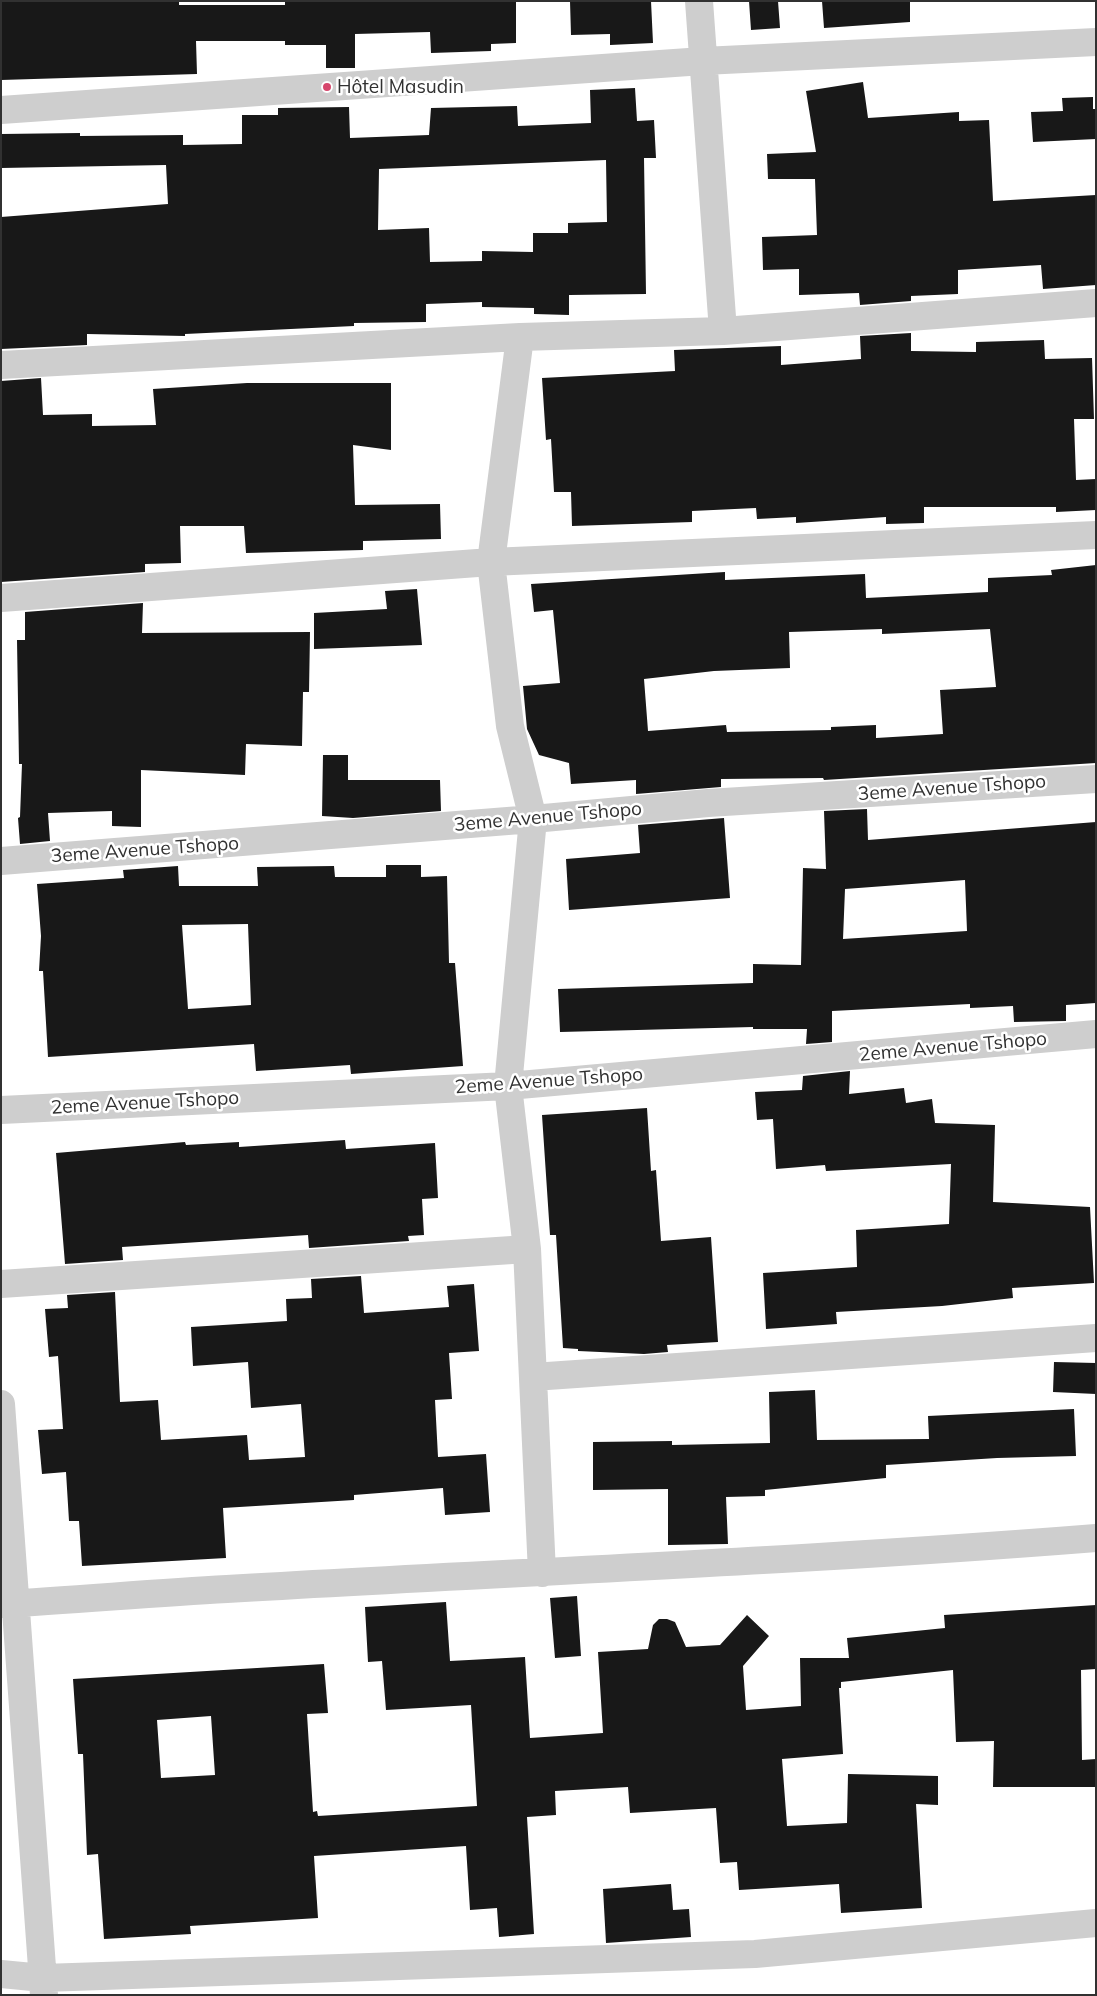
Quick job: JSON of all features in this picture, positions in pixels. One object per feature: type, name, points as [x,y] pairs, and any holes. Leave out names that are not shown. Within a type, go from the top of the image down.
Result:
[{"type":"street","points":[[699,1],[723,331]]},
{"type":"street","points":[[1,110],[703,61],[1096,42]]},
{"type":"street","points":[[1,365],[520,337],[723,331],[1096,303]]},
{"type":"street","points":[[520,337],[491,562],[510,726],[534,819],[508,1086],[527,1249],[542,1573]]},
{"type":"street","points":[[1,598],[491,562],[1096,535]]},
{"type":"street","name":"3eme Avenue Tshopo","points":[[1,861],[534,819],[708,803],[1096,779]]},
{"type":"street","name":"2eme Avenue Tshopo","points":[[1,1110],[508,1086],[1096,1034]]},
{"type":"street","points":[[1,1284],[527,1249]]},
{"type":"street","points":[[533,1377],[1096,1338]]},
{"type":"street","points":[[1,1404],[8,1604],[43,1986]]},
{"type":"street","points":[[8,1604],[226,1589],[542,1573],[962,1548],[1096,1538]]},
{"type":"street","points":[[1,1974],[43,1986],[755,1954],[1096,1923]]},
{"type":"building","points":[[1,1],[179,1],[179,5],[285,5],[285,1],[516,1],[516,43],[491,44],[491,51],[431,53],[430,32],[355,34],[355,68],[326,68],[326,45],[285,45],[285,41],[196,41],[197,74],[1,80]]},
{"type":"building","points":[[570,1],[651,1],[653,43],[610,45],[610,34],[571,35]]},
{"type":"building","points":[[749,1],[778,1],[780,28],[751,30]]},
{"type":"building","points":[[822,1],[910,1],[910,22],[824,28]]},
{"type":"building","points":[[863,82],[868,118],[959,112],[959,121],[989,120],[993,201],[1096,195],[1096,285],[1043,289],[1041,265],[958,270],[958,294],[911,296],[911,301],[860,305],[859,293],[799,295],[799,269],[763,270],[762,237],[817,235],[815,179],[768,179],[767,154],[816,152],[806,91]]},
{"type":"building","points":[[635,88],[637,121],[654,120],[656,158],[644,158],[646,294],[569,295],[569,315],[534,314],[534,308],[482,307],[482,302],[426,304],[426,322],[354,323],[354,326],[185,334],[185,336],[87,334],[87,345],[1,349],[1,217],[168,204],[166,165],[1,168],[1,134],[80,133],[80,136],[183,135],[183,145],[242,144],[242,115],[278,115],[278,108],[349,107],[350,138],[429,135],[431,108],[517,106],[518,126],[591,123],[590,90]],"holes":[[[606,160],[607,222],[568,223],[568,233],[533,233],[533,252],[482,251],[482,261],[430,262],[429,228],[378,230],[379,169]]]},
{"type":"building","points":[[1093,97],[1093,109],[1096,109],[1096,139],[1033,142],[1031,112],[1063,111],[1062,98]]},
{"type":"building","points":[[911,333],[911,351],[976,352],[976,342],[1044,340],[1045,359],[1092,358],[1094,419],[1074,419],[1076,480],[1096,479],[1096,510],[1056,512],[1056,507],[924,507],[924,523],[886,524],[886,517],[796,523],[796,517],[757,519],[756,508],[692,511],[692,522],[572,526],[571,492],[554,492],[551,439],[546,440],[542,378],[675,371],[674,350],[781,346],[781,365],[861,359],[860,336]]},
{"type":"building","points":[[41,378],[43,415],[92,414],[92,426],[156,425],[153,389],[247,383],[391,383],[391,450],[353,445],[355,505],[440,504],[441,539],[363,541],[363,550],[246,553],[244,526],[180,526],[181,563],[145,564],[145,572],[1,582],[1,381]]},
{"type":"building","points":[[1096,565],[1096,763],[824,780],[823,778],[721,779],[721,787],[636,794],[636,780],[571,784],[569,763],[539,755],[527,729],[523,686],[560,683],[553,610],[534,612],[531,584],[725,572],[725,580],[865,574],[866,598],[988,592],[988,578],[1052,575],[1051,570]],"holes":[[[882,629],[882,634],[990,629],[996,687],[940,690],[943,734],[876,738],[876,725],[831,727],[831,730],[727,732],[726,725],[648,731],[644,679],[714,671],[790,668],[789,632]]]},
{"type":"building","points":[[417,589],[422,645],[314,649],[314,613],[387,609],[385,591]]},
{"type":"building","points":[[143,603],[142,633],[310,632],[309,692],[303,692],[302,746],[246,744],[245,775],[141,770],[141,827],[112,826],[112,811],[48,813],[50,841],[20,844],[18,818],[20,817],[22,764],[19,764],[17,640],[25,640],[25,612]]},
{"type":"building","points":[[323,755],[348,755],[348,780],[440,780],[441,811],[353,818],[322,816]]},
{"type":"building","points":[[867,809],[868,840],[1096,822],[1096,1003],[1066,1005],[1066,1021],[1014,1022],[1013,1006],[970,1008],[970,1004],[832,1011],[832,1042],[806,1044],[807,1029],[753,1029],[753,1027],[560,1032],[558,989],[753,983],[753,964],[801,965],[803,868],[826,869],[824,811]],"holes":[[[965,880],[967,931],[843,939],[845,889]]]},
{"type":"building","points":[[724,818],[730,898],[569,910],[566,859],[640,853],[638,825]]},
{"type":"building","points":[[386,865],[421,865],[421,877],[447,876],[449,963],[455,963],[463,1066],[351,1074],[350,1065],[256,1071],[254,1044],[48,1057],[43,971],[39,971],[41,936],[37,884],[124,878],[123,870],[178,866],[179,886],[258,886],[257,867],[334,866],[335,877],[386,877]],"holes":[[[248,924],[251,1005],[188,1009],[182,925]]]},
{"type":"building","points":[[850,1071],[849,1094],[904,1088],[906,1103],[932,1099],[935,1123],[995,1125],[993,1202],[1090,1207],[1094,1283],[1012,1288],[1013,1298],[942,1306],[836,1312],[837,1324],[766,1329],[763,1273],[857,1267],[856,1230],[949,1224],[951,1164],[826,1171],[825,1165],[776,1169],[773,1119],[757,1120],[755,1092],[802,1090],[803,1076]]},
{"type":"building","points":[[647,1108],[651,1171],[656,1170],[661,1241],[711,1237],[718,1342],[667,1345],[668,1352],[644,1354],[578,1351],[578,1349],[563,1348],[556,1235],[550,1235],[542,1115]]},
{"type":"building","points":[[345,1140],[346,1149],[435,1143],[438,1198],[422,1199],[424,1235],[408,1236],[409,1241],[309,1248],[308,1235],[122,1247],[123,1260],[65,1264],[56,1153],[185,1142],[186,1145],[239,1142],[239,1147]]},
{"type":"building","points":[[361,1276],[364,1313],[449,1307],[447,1286],[474,1284],[479,1351],[449,1353],[452,1399],[435,1400],[438,1457],[486,1454],[490,1512],[445,1515],[443,1488],[354,1495],[354,1500],[223,1508],[226,1558],[82,1566],[79,1521],[69,1521],[66,1472],[42,1474],[38,1430],[63,1429],[58,1356],[49,1357],[45,1309],[68,1308],[67,1295],[115,1292],[120,1402],[158,1400],[161,1440],[247,1435],[249,1460],[305,1457],[301,1404],[251,1408],[248,1362],[193,1366],[191,1327],[287,1321],[286,1299],[312,1298],[311,1279]]},
{"type":"building","points":[[1054,1362],[1096,1363],[1096,1394],[1053,1392]]},
{"type":"building","points":[[815,1390],[817,1440],[929,1439],[928,1416],[1074,1409],[1076,1456],[997,1458],[886,1465],[886,1478],[765,1490],[765,1496],[726,1497],[728,1544],[668,1545],[668,1489],[593,1490],[593,1442],[672,1441],[672,1445],[770,1443],[769,1392]]},
{"type":"building","points":[[577,1596],[581,1656],[555,1658],[550,1598]]},
{"type":"building","points":[[446,1602],[450,1661],[525,1657],[530,1738],[603,1733],[598,1652],[648,1649],[653,1625],[659,1619],[675,1622],[686,1647],[720,1645],[747,1615],[769,1636],[743,1666],[746,1710],[801,1706],[800,1658],[849,1658],[847,1638],[945,1628],[944,1615],[1096,1605],[1096,1669],[1081,1670],[1082,1760],[1096,1759],[1096,1787],[993,1787],[994,1741],[956,1742],[953,1670],[841,1682],[841,1688],[839,1688],[843,1754],[782,1759],[787,1826],[847,1823],[848,1774],[938,1776],[938,1805],[916,1804],[922,1908],[841,1913],[839,1884],[739,1890],[737,1862],[720,1863],[716,1808],[630,1813],[628,1787],[555,1791],[556,1815],[527,1817],[534,1934],[499,1937],[497,1908],[470,1910],[466,1846],[314,1856],[318,1918],[190,1926],[191,1934],[104,1939],[98,1854],[87,1855],[83,1754],[78,1754],[73,1679],[324,1664],[328,1713],[307,1714],[313,1812],[317,1811],[318,1816],[477,1806],[471,1705],[386,1710],[382,1661],[368,1662],[365,1607]],"holes":[[[211,1716],[215,1775],[161,1778],[157,1720]]]},
{"type":"building","points":[[671,1884],[673,1910],[689,1909],[691,1937],[606,1943],[603,1889]]},
{"type":"place","name":"Hôtel Masudin","points":[[327,87]]}]
